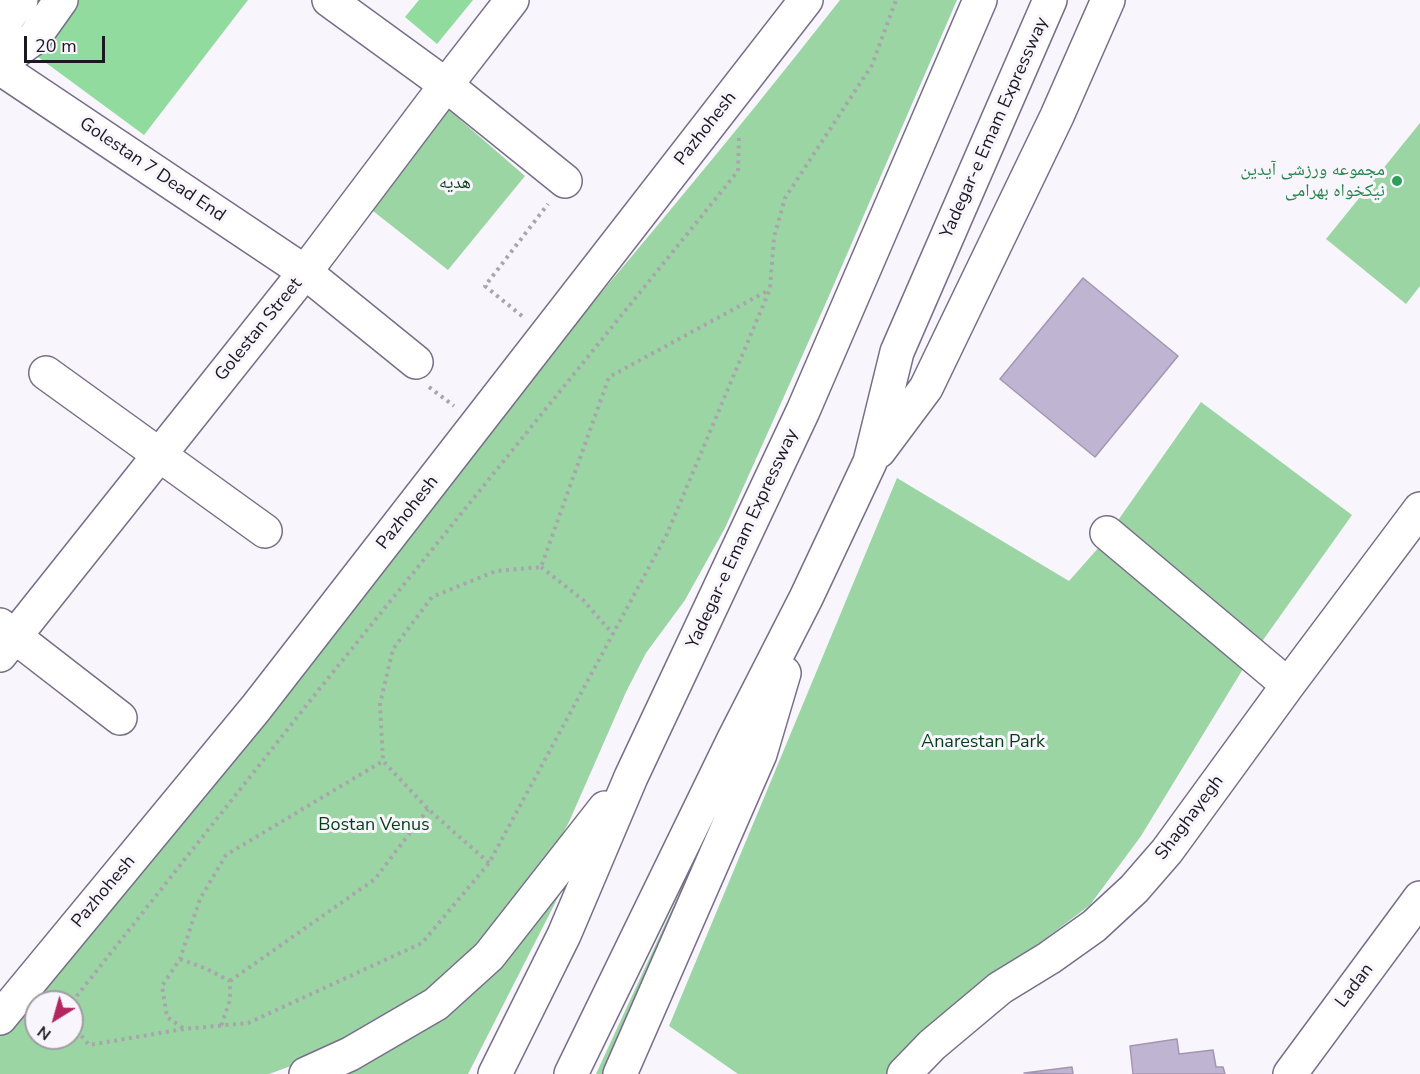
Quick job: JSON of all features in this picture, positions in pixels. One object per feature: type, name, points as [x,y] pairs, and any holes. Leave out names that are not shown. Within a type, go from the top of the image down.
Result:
[{"type":"main road","points":[[0,47],[5,21],[21,0]]},
{"type":"main road","points":[[0,63],[34,38],[61,0]]},
{"type":"main road","points":[[329,0],[446,85],[565,181]]},
{"type":"main road","name":"Golestan Street","points":[[5,639],[159,455],[305,272],[513,0]]},
{"type":"main road","name":"Pazhohesh","points":[[0,1018],[255,708],[806,0]]},
{"type":"main road","name":"Yadegar-e Emam Expressway","points":[[495,1074],[564,935],[631,777],[803,411],[980,0]]},
{"type":"main road","name":"Yadegar-e Emam Expressway","points":[[571,1074],[734,739],[806,598],[870,462],[897,352],[1050,0]]},
{"type":"main road","points":[[870,462],[927,388],[1057,116],[1108,0]]},
{"type":"main road","name":"Golestan 7 Dead End","points":[[0,68],[305,272],[416,362]]},
{"type":"main road","points":[[46,373],[265,531]]},
{"type":"main road","name":"Shaghayegh","points":[[904,1074],[932,1045],[1000,988],[1049,958],[1094,926],[1134,889],[1167,851],[1288,684],[1420,509]]},
{"type":"main road","points":[[1107,533],[1288,684]]},
{"type":"main road","points":[[620,1074],[760,754],[806,598]]},
{"type":"main road","points":[[5,639],[120,718]]},
{"type":"main road","points":[[306,1074],[350,1054],[436,1004],[489,956],[631,777]]},
{"type":"main road","name":"Ladan","points":[[1290,1074],[1420,898]]},
{"type":"path","points":[[84,1040],[88,1046],[184,1029],[248,1023],[422,943],[489,862],[667,534],[770,289],[774,237],[785,198],[872,65],[896,0]]},
{"type":"path","points":[[81,990],[321,687],[738,171],[739,86]]},
{"type":"path","points":[[546,335],[485,286],[565,181]]},
{"type":"path","points":[[541,567],[609,377],[770,289]]},
{"type":"path","points":[[416,362],[409,371],[477,424]]},
{"type":"path","points":[[489,862],[429,809],[383,761],[380,704],[393,649],[432,597],[496,572],[541,567],[583,600],[613,634]]},
{"type":"path","points":[[184,1029],[167,1017],[162,986],[180,959],[200,899],[226,855],[383,761]]},
{"type":"path","points":[[230,981],[375,879],[429,809]]},
{"type":"path","points":[[180,959],[230,981]]},
{"type":"path","points":[[221,1026],[230,1000],[230,981]]},
{"type":"green space","points":[[74,0],[248,0],[144,135],[34,54]]},
{"type":"green space","points":[[419,0],[473,0],[437,44],[405,17]]},
{"type":"green space","name":"Bostan Venus","points":[[840,0],[957,0],[825,305],[725,528],[685,600],[646,653],[626,692],[569,822],[546,864],[525,895],[443,984],[324,1054],[269,1074],[0,1074],[0,1024],[24,995],[24,1050],[84,1050],[84,990],[28,990],[421,510],[707,166]]},
{"type":"green space","name":"هدیه","points":[[449,110],[525,176],[448,270],[373,211]]},
{"type":"green space","name":"مجموعه ورزشی آیدین نیکخواه بهرامی","points":[[1420,123],[1420,286],[1406,304],[1326,239]]},
{"type":"green space","name":"Anarestan Park","points":[[1201,402],[1352,515],[1246,664],[1141,836],[1090,905],[973,993],[888,1074],[738,1074],[669,1026],[897,478],[1069,581],[1100,546]]},
{"type":"green space","points":[[768,701],[610,1074],[596,1074]]},
{"type":"green space","points":[[576,862],[468,1074],[346,1074],[427,1027]]},
{"type":"building","points":[[1083,278],[1178,356],[1095,457],[1000,379]]},
{"type":"building","points":[[1177,1039],[1179,1054],[1213,1050],[1216,1067],[1223,1067],[1225,1074],[1133,1074],[1130,1046]]},
{"type":"building","points":[[1072,1067],[1073,1074],[1024,1073]]},
{"type":"place","name":"مجموعه ورزشی آیدین نیکخواه بهرامی","points":[[1397,181]]}]
